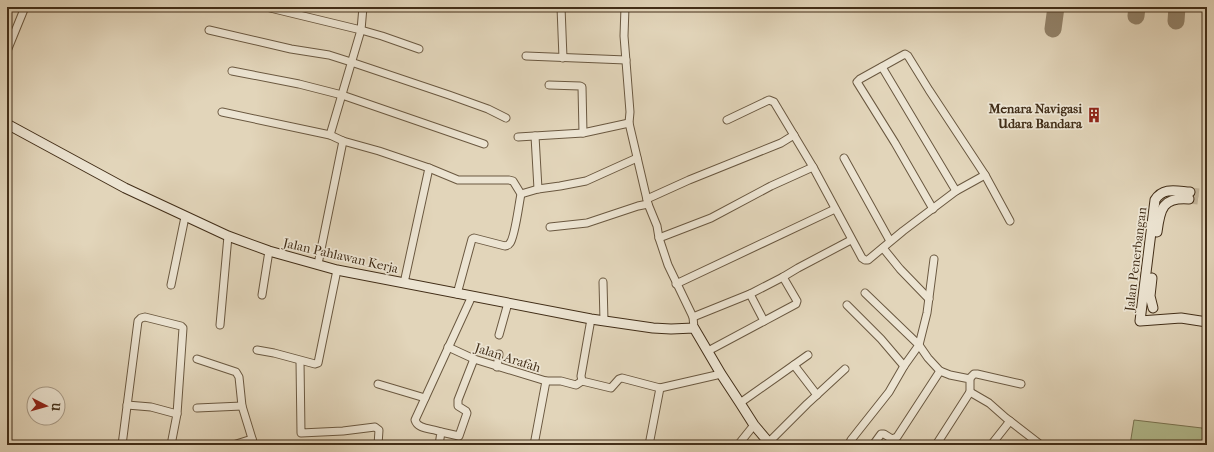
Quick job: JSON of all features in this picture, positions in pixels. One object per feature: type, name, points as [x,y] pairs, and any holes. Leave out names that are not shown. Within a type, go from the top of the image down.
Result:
[{"type":"street","points":[[7,51],[25,7]]},
{"type":"street","points":[[266,7],[361,30],[419,49]]},
{"type":"street","points":[[330,135],[361,30],[363,7]]},
{"type":"street","points":[[561,7],[563,58]]},
{"type":"street","points":[[625,7],[624,36],[630,123],[648,202],[668,265],[693,317],[694,328],[721,374],[754,425],[770,444],[817,395],[845,369]]},
{"type":"street","points":[[209,30],[291,49],[329,55],[488,109],[506,118]]},
{"type":"street","points":[[933,209],[895,143],[857,82],[904,54],[907,54],[985,175],[1010,221]]},
{"type":"street","points":[[526,56],[626,60]]},
{"type":"street","points":[[882,67],[956,191]]},
{"type":"street","points":[[232,71],[299,84],[342,95],[484,144]]},
{"type":"street","points":[[548,85],[582,87],[583,133]]},
{"type":"street","points":[[727,120],[769,100],[774,102],[813,167],[862,258],[865,260],[868,260],[890,241],[956,191],[985,175]]},
{"type":"street","points":[[222,112],[330,135],[343,141],[379,151],[460,180],[479,179],[513,181],[521,194],[512,242],[505,246],[474,238],[472,239],[457,294]]},
{"type":"street","points":[[518,137],[583,133],[630,123]]},
{"type":"street","name":"Jalan Pahlawan Kerja","points":[[7,124],[124,188],[228,236],[269,251],[337,270],[590,319],[653,328],[694,328]]},
{"type":"street","points":[[550,227],[587,223],[638,206],[695,177],[781,143],[794,135]]},
{"type":"street","points":[[535,136],[538,189]]},
{"type":"street","points":[[318,264],[343,141]]},
{"type":"street","points":[[521,194],[538,189],[586,181],[637,158]]},
{"type":"street","points":[[844,158],[890,241]]},
{"type":"street","points":[[659,238],[711,218],[752,196],[813,167]]},
{"type":"street","points":[[404,283],[429,168]]},
{"type":"street","name":"Jalan Penerbangan","points":[[1153,308],[1150,296],[1160,212],[1164,205],[1170,200],[1190,195],[1171,191],[1163,192],[1158,195],[1155,200],[1140,320],[1163,319]]},
{"type":"street","points":[[676,284],[835,209]]},
{"type":"street","points":[[171,285],[185,217]]},
{"type":"street","points":[[220,325],[228,236]]},
{"type":"street","points":[[693,317],[750,294],[852,240]]},
{"type":"street","points":[[883,248],[900,269],[929,299]]},
{"type":"street","points":[[262,295],[269,251]]},
{"type":"street","points":[[851,445],[851,440],[889,392],[904,366],[919,345],[927,313],[934,259]]},
{"type":"street","points":[[257,350],[315,364],[319,362],[337,270]]},
{"type":"street","points":[[708,351],[797,304],[797,301],[783,277]]},
{"type":"street","points":[[603,282],[604,320]]},
{"type":"street","points":[[865,293],[919,345],[940,371],[950,375],[970,378]]},
{"type":"street","points":[[750,294],[764,321]]},
{"type":"street","points":[[472,296],[415,420],[416,422],[423,427],[459,436],[467,414],[466,411],[458,406],[458,400],[474,359]]},
{"type":"street","points":[[1143,297],[1163,319],[1181,318],[1207,322]]},
{"type":"street","points":[[499,335],[508,303]]},
{"type":"street","points":[[847,305],[881,339],[904,366]]},
{"type":"street","points":[[122,445],[138,321],[141,318],[181,326],[183,328],[177,414],[171,445]]},
{"type":"street","points":[[582,381],[581,376],[590,319]]},
{"type":"street","name":"Jalan Arafah","points":[[448,347],[474,359],[497,367],[546,381],[534,445]]},
{"type":"street","points":[[497,367],[499,354]]},
{"type":"street","points":[[740,403],[808,355]]},
{"type":"street","points":[[197,359],[236,372],[239,377],[242,406],[253,442],[234,445]]},
{"type":"street","points":[[300,361],[301,433],[343,431],[375,427],[379,430],[378,445]]},
{"type":"street","points":[[794,365],[817,395]]},
{"type":"street","points":[[873,445],[881,434],[884,434],[892,439],[897,436],[940,371]]},
{"type":"street","points":[[546,381],[561,381],[576,385],[582,381],[611,388],[619,379],[622,378],[660,388],[721,374]]},
{"type":"street","points":[[970,378],[974,374],[978,374],[1021,384]]},
{"type":"street","points":[[936,445],[970,392],[970,378]]},
{"type":"street","points":[[378,384],[425,398]]},
{"type":"street","points":[[648,445],[660,388]]},
{"type":"street","points":[[970,392],[989,403],[1041,445]]},
{"type":"street","points":[[127,405],[151,408],[177,414]]},
{"type":"street","points":[[197,408],[242,406]]},
{"type":"street","points":[[991,445],[1010,421]]},
{"type":"street","points":[[738,445],[754,425]]},
{"type":"street","points":[[439,445],[441,432]]},
{"type":"green space","points":[[1134,420],[1202,428],[1207,445],[1130,445]]},
{"type":"taxiway","points":[[1053,29],[1056,7]]},
{"type":"taxiway","points":[[1136,16],[1137,7]]},
{"type":"taxiway","points":[[1176,21],[1177,7]]},
{"type":"tunnel","points":[[1190,192],[1207,194]]},
{"type":"tunnel","points":[[1189,199],[1207,201]]},
{"type":"place","name":"Menara Navigasi Udara Bandara","points":[[1094,115]]}]
